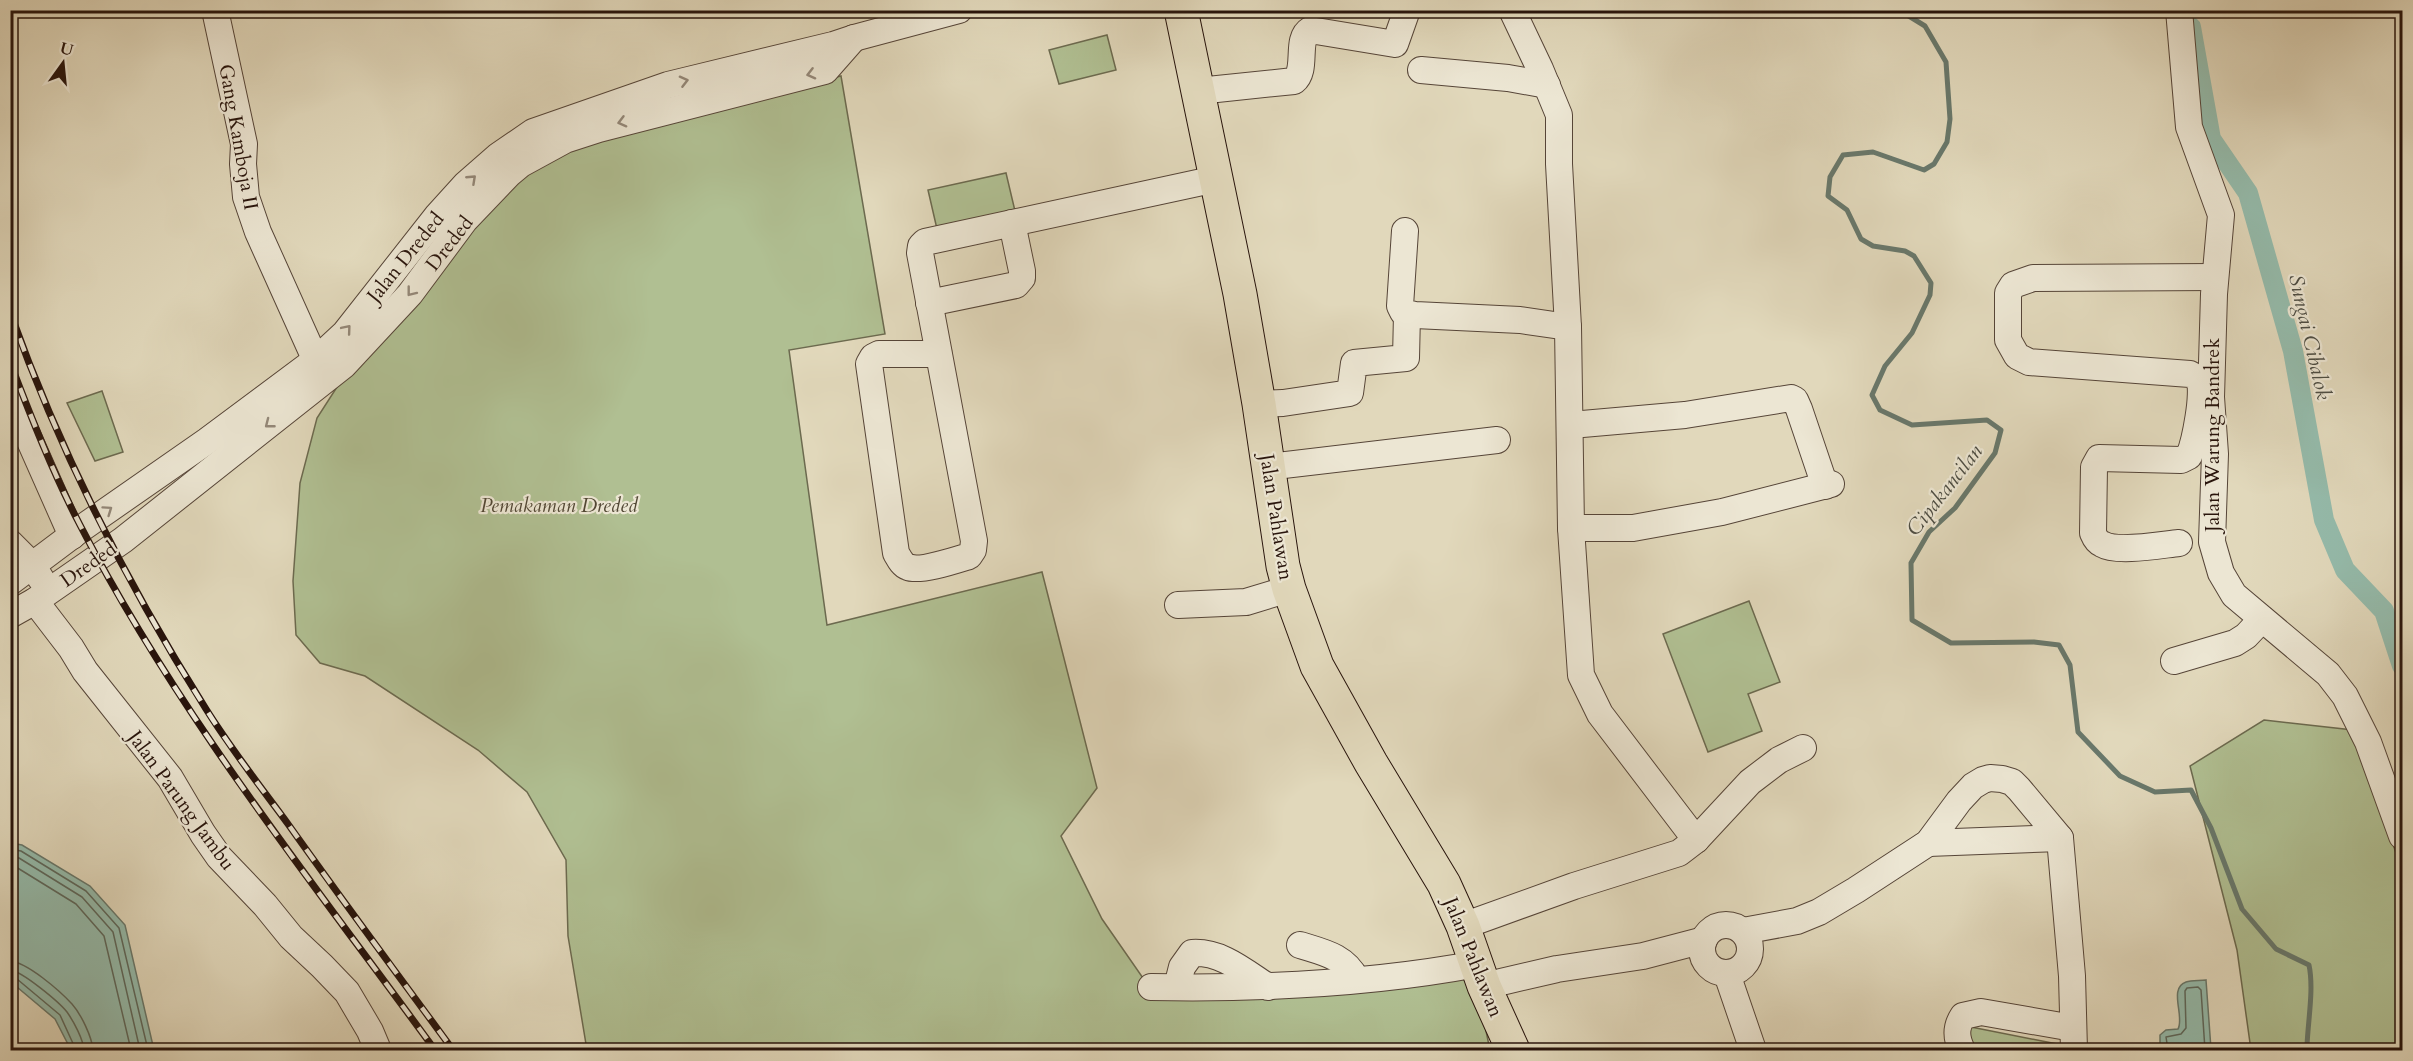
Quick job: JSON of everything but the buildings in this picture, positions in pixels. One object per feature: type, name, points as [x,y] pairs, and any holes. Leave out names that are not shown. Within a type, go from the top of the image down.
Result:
[{"type":"main road","name":"Jalan Pahlawan","points":[[1181,10],[1259,404],[1283,566],[1289,589],[1317,666],[1371,763],[1444,884],[1513,1050]]},
{"type":"street","name":"Gang Kamboja II","points":[[215,10],[244,144],[246,197],[282,288],[323,367]]},
{"type":"street","name":"Jalan Dreded","points":[[10,582],[207,441],[323,367],[345,333],[437,216],[466,184],[498,156],[533,132],[668,85],[731,82],[854,38],[959,10]]},
{"type":"street","points":[[1198,92],[1294,81],[1299,76],[1305,36],[1310,30],[1395,44],[1407,10]]},
{"type":"street","points":[[1512,10],[1559,115],[1559,164],[1571,425],[1571,528],[1581,675],[1600,714],[1696,840]]},
{"type":"street","name":"Jalan Warung Bandrek","points":[[2179,10],[2189,127],[2221,215],[2215,277],[2211,396],[2215,446],[2212,542],[2221,573],[2234,595],[2328,674],[2345,696],[2368,742],[2403,836]]},
{"type":"street","points":[[1421,70],[1521,80],[1547,85]]},
{"type":"street","points":[[939,354],[879,354],[871,360],[869,369],[896,553],[904,564],[912,568],[945,563],[969,555],[974,547],[939,354],[920,253],[923,243],[1216,179]]},
{"type":"street","points":[[929,303],[1016,285],[1022,278],[1022,271],[1012,223]]},
{"type":"street","points":[[1259,404],[1283,404],[1350,393],[1354,363],[1406,358],[1407,314],[1400,306],[1405,231]]},
{"type":"street","points":[[2179,543],[2121,548],[2110,547],[2098,542],[2093,533],[2094,467],[2099,458],[2181,460],[2189,456],[2198,413],[2201,386],[2199,379],[2190,374],[2029,362],[2017,356],[2008,340],[2008,293],[2013,285],[2033,278],[2215,277]]},
{"type":"street","points":[[1407,314],[1520,320],[1568,327]]},
{"type":"street","name":"Dreded","points":[[10,615],[42,596],[123,540],[323,367]]},
{"type":"street","points":[[10,396],[72,536]]},
{"type":"street","points":[[1571,425],[1685,415],[1791,398],[1795,400],[1799,409],[1828,485],[1722,512],[1633,528],[1571,528]]},
{"type":"street","points":[[1268,467],[1497,440]]},
{"type":"street","name":"Jalan Parung Jambu","points":[[10,543],[33,566],[42,596],[85,671],[170,778],[219,857],[265,905],[291,937],[347,992],[370,1031],[378,1050]]},
{"type":"street","points":[[1178,605],[1246,602],[1289,589]]},
{"type":"street","points":[[2174,661],[2235,643],[2246,636],[2262,620]]},
{"type":"street","points":[[1463,926],[1574,886],[1679,853],[1696,840],[1750,783],[1779,760],[1803,748]]},
{"type":"street","points":[[1743,931],[1797,921],[1819,912],[1928,843],[1973,786],[1990,778],[2012,782],[2060,838],[2072,976],[2073,1039],[1981,1011],[1963,1016],[1959,1022],[1957,1040],[1962,1050]]},
{"type":"street","points":[[1928,843],[2060,838]]},
{"type":"street","points":[[1735,926],[1743,931],[1750,945],[1748,961],[1735,972],[1727,974],[1718,972],[1704,959],[1702,949],[1704,940],[1716,927],[1735,926]]},
{"type":"street","points":[[1151,987],[1268,987],[1443,970],[1480,975],[1557,969],[1643,956],[1704,940]]},
{"type":"street","points":[[1300,945],[1334,956],[1350,968],[1356,979]]},
{"type":"street","points":[[1177,987],[1182,967],[1192,953],[1200,952],[1219,956],[1268,987]]},
{"type":"street","points":[[1727,974],[1753,1050]]},
{"type":"green space","points":[[1107,35],[1116,70],[1059,84],[1049,50]]},
{"type":"green space","name":"Pemakaman Dreded","points":[[841,76],[885,334],[789,350],[827,625],[1042,572],[1097,788],[1061,836],[1102,919],[1145,981],[1474,974],[1490,1050],[589,1050],[586,1044],[568,936],[566,860],[527,792],[478,750],[365,676],[320,663],[296,635],[293,581],[300,483],[317,418],[346,373],[486,203],[577,139]]},
{"type":"green space","points":[[1006,173],[1015,211],[937,229],[928,190]]},
{"type":"green space","points":[[102,391],[123,452],[95,461],[67,403]]},
{"type":"green space","points":[[1749,601],[1780,682],[1748,694],[1762,731],[1708,752],[1663,634]]},
{"type":"green space","points":[[2264,720],[2353,730],[2402,870],[2402,1050],[2251,1050],[2237,950],[2190,766]]},
{"type":"green space","points":[[1971,1027],[2057,1044],[2062,1050],[1974,1050],[1964,1043]]},
{"type":"water","points":[[11,843],[22,845],[90,886],[125,925],[154,1050],[71,1050],[55,1019],[11,982]]},
{"type":"water","points":[[2206,980],[2211,1049],[2164,1050],[2160,1045],[2160,1035],[2166,1030],[2178,1029],[2180,1024],[2177,996],[2181,985],[2188,981]]},
{"type":"waterway","name":"Cipakancilan","points":[[1899,10],[1925,26],[1946,62],[1950,119],[1947,142],[1934,164],[1924,170],[1873,152],[1843,155],[1830,177],[1828,196],[1847,210],[1861,239],[1873,246],[1905,251],[1914,256],[1931,283],[1930,295],[1912,333],[1885,366],[1872,395],[1880,410],[1912,425],[1987,420],[2001,430],[1995,453],[1955,508],[1929,532],[1911,563],[1912,620],[1951,643],[2034,642],[2059,645],[2070,665],[2078,732],[2120,776],[2155,792],[2191,790],[2211,828],[2242,909],[2276,949],[2309,965],[2311,994],[2305,1050]]},
{"type":"waterway","name":"Sungai Cibalok","points":[[2191,27],[2211,139],[2248,193],[2293,351],[2324,520],[2345,570],[2384,611],[2402,666]]},
{"type":"railway","points":[[10,312],[73,466],[122,565],[177,662],[236,753],[453,1050]]},
{"type":"railway","points":[[10,362],[70,505],[118,595],[159,662],[247,794],[435,1050]]}]
